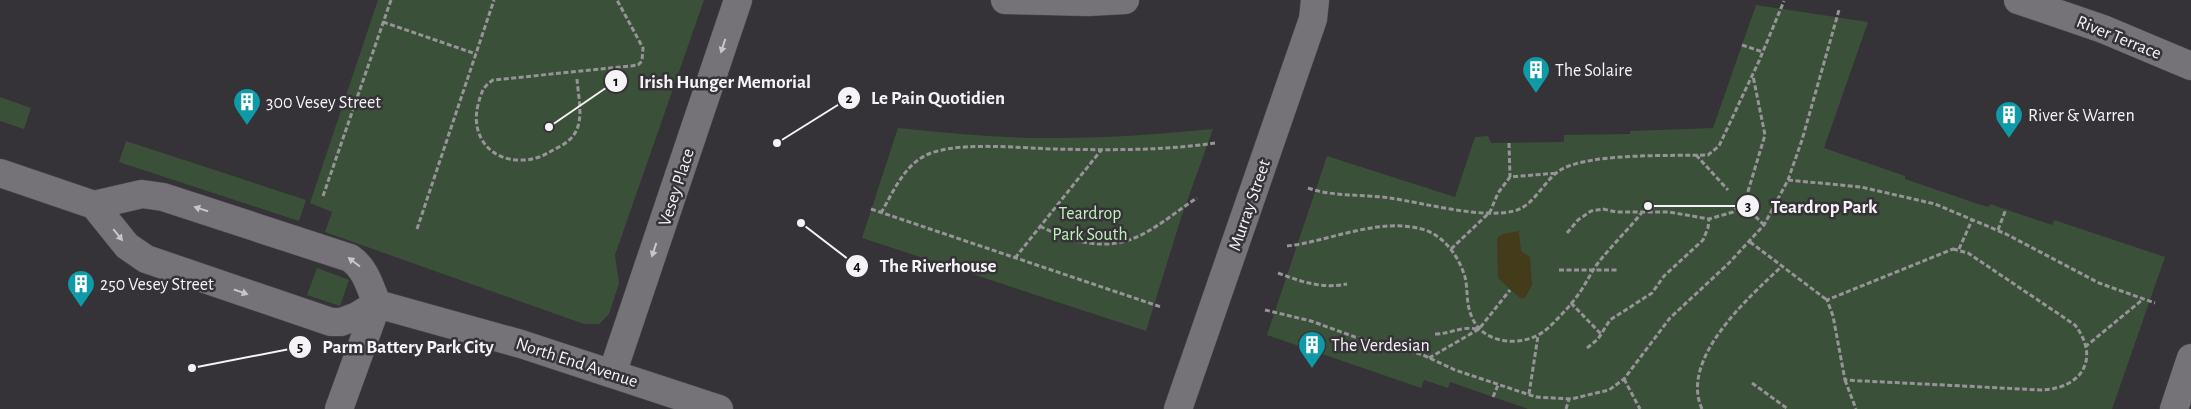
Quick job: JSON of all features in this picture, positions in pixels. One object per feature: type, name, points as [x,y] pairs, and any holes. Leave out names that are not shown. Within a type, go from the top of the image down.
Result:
[{"type":"street","name":"Vesey Place","points":[[612,374],[738,0]]},
{"type":"street","points":[[1005,0],[1068,2],[1125,0]]},
{"type":"street","name":"Murray Street","points":[[1178,409],[1313,19],[1315,0]]},
{"type":"street","name":"River Terrace","points":[[2018,0],[2103,29],[2191,66]]},
{"type":"street","points":[[0,173],[94,205],[142,194],[164,197],[350,258],[358,264],[367,279],[377,304],[339,409]]},
{"type":"street","points":[[94,205],[127,246],[146,259],[331,322],[341,322],[377,304]]},
{"type":"street","name":"North End Avenue","points":[[377,304],[464,327],[719,409]]},
{"type":"street","points":[[2174,409],[2191,358]]},
{"type":"path","points":[[324,196],[391,0]]},
{"type":"path","points":[[417,229],[494,0]]},
{"type":"path","points":[[578,79],[580,115],[578,128],[571,139],[546,154],[521,160],[500,156],[490,150],[477,131],[476,111],[482,90],[493,80],[638,65],[642,61],[643,48],[617,0]]},
{"type":"path","points":[[1308,188],[1447,208],[1503,212],[1524,207],[1557,173],[1574,163],[1590,160],[1708,155],[1719,146],[1753,75],[1784,1]]},
{"type":"path","points":[[1266,310],[1311,322],[1355,337],[1398,347],[1455,370],[1529,394],[1553,399],[1569,399],[1592,396],[1609,390],[1624,379],[1670,318],[1750,242],[1764,225],[1788,180],[1813,103],[1839,10]]},
{"type":"path","points":[[383,22],[476,54]]},
{"type":"path","points":[[1742,45],[1763,52]]},
{"type":"path","points":[[1567,233],[1578,220],[1591,211],[1603,209],[1616,212],[1670,212],[1709,218],[1733,212],[1746,198],[1765,135],[1753,75]]},
{"type":"path","points":[[1451,249],[1490,212],[1498,192],[1510,177],[1509,142]]},
{"type":"path","points":[[881,212],[908,168],[922,157],[941,151],[976,147],[1102,149],[1215,143]]},
{"type":"path","points":[[1015,258],[1102,149]]},
{"type":"path","points":[[1696,155],[1728,190]]},
{"type":"path","points":[[1510,177],[1557,173]]},
{"type":"path","points":[[1788,180],[1861,187],[1935,204],[1998,230],[2099,283],[2155,304]]},
{"type":"path","points":[[1040,226],[1066,239],[1084,243],[1126,240],[1145,232],[1197,198]]},
{"type":"path","points":[[871,209],[1161,307]]},
{"type":"path","points":[[1998,230],[2006,209]]},
{"type":"path","points":[[1287,246],[1376,228],[1396,226],[1426,230],[1440,238],[1451,249],[1465,278],[1471,316],[1480,329],[1494,339],[1508,342],[1520,341],[1538,336],[1548,329],[1571,303],[1593,270],[1643,211]]},
{"type":"path","points":[[1750,211],[1764,225]]},
{"type":"path","points":[[1587,348],[1601,334],[1610,320],[1652,293],[1664,276],[1703,240],[1708,228],[1709,218]]},
{"type":"path","points":[[1959,249],[1972,220]]},
{"type":"path","points":[[1750,242],[1827,300],[1833,316],[1845,380],[1856,409]]},
{"type":"path","points":[[1827,300],[1945,251],[1959,249],[2064,316],[2080,332],[2086,360],[2079,378],[2064,387],[2052,390],[1845,380]]},
{"type":"path","points":[[1702,409],[1698,392],[1699,376],[1704,359],[1733,315],[1781,267]]},
{"type":"path","points":[[1559,270],[1619,270]]},
{"type":"path","points":[[1278,273],[1322,287],[1348,284]]},
{"type":"path","points":[[1429,358],[1480,329],[1510,290]]},
{"type":"path","points":[[2084,347],[2142,299]]},
{"type":"path","points":[[1571,303],[1601,334]]},
{"type":"path","points":[[1435,334],[1442,334],[1458,328],[1480,329]]},
{"type":"path","points":[[1529,394],[1538,336]]},
{"type":"path","points":[[1624,379],[1640,409]]},
{"type":"path","points":[[1752,383],[1788,409]]},
{"type":"path","points":[[1493,397],[1498,385]]},
{"type":"path","points":[[1566,409],[1569,399]]},
{"type":"green space","points":[[378,0],[704,0],[615,255],[619,283],[609,314],[599,324],[584,324],[325,232],[332,212],[310,203]]},
{"type":"green space","points":[[1756,5],[1868,22],[1824,148],[1981,205],[1989,207],[1990,204],[2052,225],[2054,220],[2165,257],[2112,409],[1528,409],[1450,382],[1448,388],[1424,380],[1421,388],[1267,335],[1327,156],[1455,197],[1475,137],[1488,136],[1491,143],[1564,142],[1564,135],[1630,134],[1630,131],[1713,128]]},
{"type":"green space","points":[[0,97],[31,108],[24,129],[0,121]]},
{"type":"green space","name":"Teardrop Park South","points":[[898,128],[1017,138],[1077,138],[1213,129],[1181,218],[1146,331],[862,238]]},
{"type":"green space","points":[[126,141],[306,200],[299,221],[119,162]]},
{"type":"green space","points":[[317,268],[349,280],[340,306],[307,295]]},
{"type":"sand","points":[[1519,231],[1521,251],[1530,257],[1532,285],[1525,298],[1520,298],[1498,278],[1497,238],[1503,234]]},
{"type":"place","name":"The Solaire","points":[[1536,94]]},
{"type":"place","name":"300 Vesey Street","points":[[247,126]]},
{"type":"place","name":"Irish Hunger Memorial","points":[[549,127]]},
{"type":"place","name":"River & Warren","points":[[2009,139]]},
{"type":"place","name":"Le Pain Quotidien","points":[[777,143]]},
{"type":"place","name":"Teardrop Park","points":[[1648,206]]},
{"type":"place","name":"The Riverhouse","points":[[801,223]]},
{"type":"place","name":"250 Vesey Street","points":[[81,308]]},
{"type":"place","name":"Parm Battery Park City","points":[[192,368]]},
{"type":"place","name":"The Verdesian","points":[[1312,369]]}]
